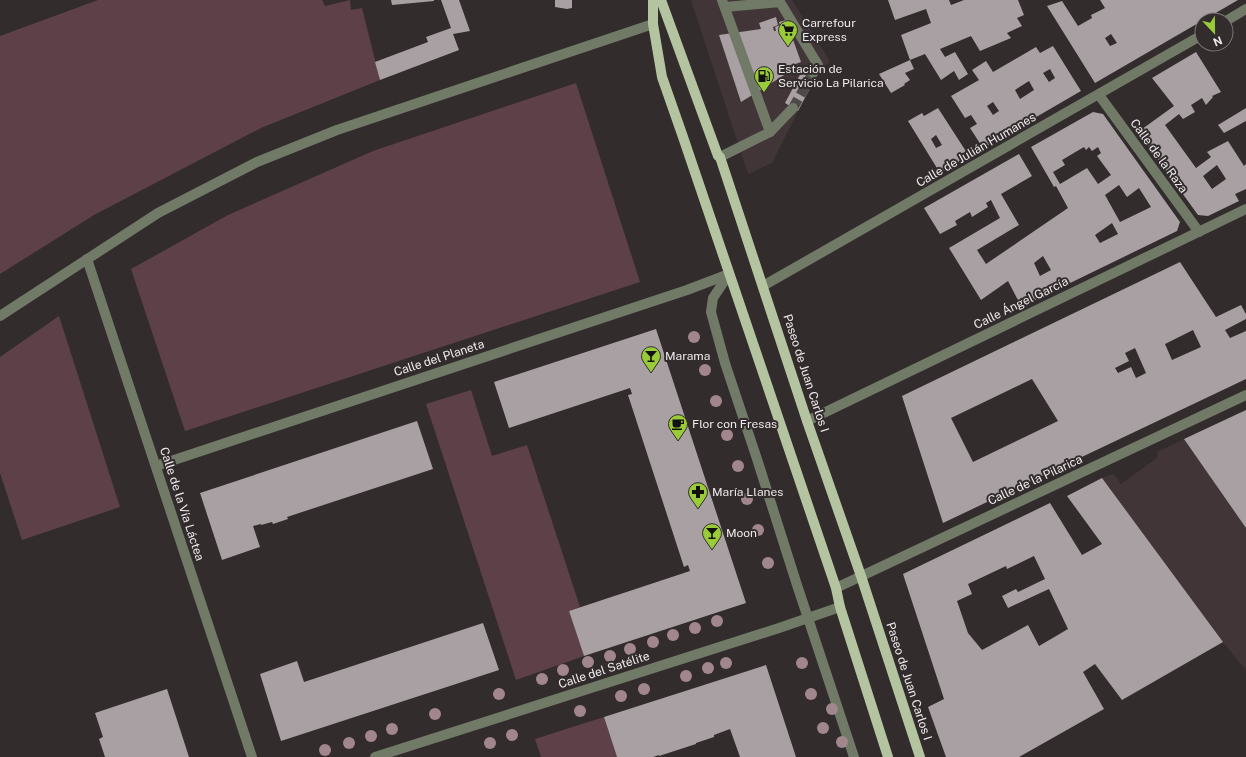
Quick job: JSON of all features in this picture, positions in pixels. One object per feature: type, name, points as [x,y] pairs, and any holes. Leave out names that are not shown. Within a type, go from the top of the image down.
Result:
[{"type":"main road","points":[[653,0],[653,24],[662,77],[836,588],[840,607],[888,757]]},
{"type":"main road","name":"Paseo de Juan Carlos I","points":[[661,0],[718,156],[720,157],[861,576],[920,757]]},
{"type":"street","points":[[770,132],[723,3],[780,2],[818,65],[813,73]]},
{"type":"street","points":[[1234,17],[1246,10]]},
{"type":"street","points":[[0,316],[158,213],[257,162],[337,130],[653,24]]},
{"type":"street","name":"Calle de Julián Humanes","points":[[763,286],[1194,40]]},
{"type":"street","name":"Calle de la Raza","points":[[1099,95],[1199,232]]},
{"type":"street","points":[[720,157],[770,132],[793,108]]},
{"type":"street","name":"Calle Ángel García","points":[[808,421],[1246,209]]},
{"type":"street","name":"Calle de la Vía Láctea","points":[[87,259],[252,757]]},
{"type":"street","points":[[729,274],[713,298],[711,312],[725,363],[854,757]]},
{"type":"street","name":"Calle del Planeta","points":[[156,466],[729,274]]},
{"type":"street","name":"Calle de la Pilarica","points":[[836,588],[1246,395]]},
{"type":"street","name":"Calle del Satélite","points":[[375,757],[808,619],[840,607]]},
{"type":"shaded area","points":[[98,0],[322,0],[325,6],[350,0],[351,10],[362,8],[380,80],[261,128],[94,215],[0,274],[0,36]]},
{"type":"shaded area","name":"Estación de Servicio La Pilarica","points":[[691,0],[792,0],[830,61],[816,75],[772,163],[748,174]]},
{"type":"shaded area","points":[[576,83],[640,282],[185,431],[131,269],[228,215],[373,151]]},
{"type":"shaded area","points":[[59,316],[120,507],[22,540],[0,473],[0,357]]},
{"type":"shaded area","points":[[471,390],[492,456],[527,445],[580,607],[569,611],[584,656],[516,680],[426,404]]},
{"type":"shaded area","points":[[1184,439],[1246,528],[1246,670],[1223,642],[1102,478],[1114,474],[1121,484],[1157,458],[1157,452]]},
{"type":"shaded area","points":[[604,717],[617,757],[541,757],[535,739]]},
{"type":"building","points":[[391,0],[434,0],[434,1],[392,5]]},
{"type":"building","points":[[441,0],[459,0],[470,31],[453,34],[459,50],[380,80],[375,62],[428,42],[426,37],[451,28]]},
{"type":"building","points":[[555,0],[572,0],[572,8],[567,9],[555,7]]},
{"type":"building","points":[[888,0],[949,0],[951,5],[964,0],[1018,0],[1024,15],[1017,18],[1022,26],[1007,33],[1011,38],[980,51],[971,36],[940,49],[945,57],[955,52],[968,74],[959,80],[954,71],[941,80],[925,54],[910,60],[901,35],[931,23],[926,9],[895,20]]},
{"type":"building","points":[[1100,0],[1238,0],[1217,12],[1194,12],[1194,26],[1095,83],[1047,6],[1062,1],[1078,26],[1092,18],[1091,15],[1105,8]],"holes":[[[1111,34],[1117,43],[1110,46],[1105,38]]]},
{"type":"building","points":[[776,17],[778,25],[773,27],[774,31],[776,31],[775,27],[780,25],[779,22],[786,20],[801,62],[787,67],[789,72],[741,102],[719,35],[761,29],[759,23]]},
{"type":"building","points":[[1053,46],[1081,91],[983,148],[970,128],[977,124],[971,115],[965,118],[951,96],[979,80],[972,70],[986,61],[993,72],[1036,47],[1040,53]],"holes":[[[1050,69],[1055,78],[1049,82],[1043,73]],[[1029,81],[1034,90],[1020,99],[1015,90]],[[993,102],[999,111],[993,115],[987,106]]]},
{"type":"building","points":[[1196,52],[1221,92],[1212,96],[1213,97],[1206,105],[1202,98],[1191,105],[1195,112],[1183,119],[1179,114],[1165,125],[1196,168],[1211,157],[1207,152],[1228,141],[1244,166],[1246,164],[1246,189],[1235,194],[1239,201],[1208,216],[1198,215],[1138,132],[1174,106],[1152,78]],"holes":[[[1217,165],[1226,179],[1212,189],[1203,176]]]},
{"type":"building","points":[[910,60],[914,69],[905,73],[910,80],[904,84],[905,85],[891,93],[879,74]]},
{"type":"building","points":[[803,69],[817,75],[798,111],[785,103]]},
{"type":"building","points":[[938,108],[969,156],[940,173],[908,121],[922,113],[924,116]],"holes":[[[936,135],[942,145],[936,148],[931,139]]]},
{"type":"building","points":[[1246,108],[1246,121],[1224,133],[1218,125]]},
{"type":"building","points":[[1093,112],[1103,114],[1180,222],[1177,231],[1025,305],[1023,302],[1020,304],[1008,281],[981,300],[949,248],[1000,218],[991,200],[986,203],[988,207],[972,217],[970,212],[955,221],[957,225],[940,234],[924,208],[1019,154],[1032,176],[1001,194],[1019,225],[977,250],[986,264],[1068,208],[1031,147]],"holes":[[[1084,147],[1086,150],[1089,147],[1092,151],[1098,147],[1101,153],[1097,156],[1111,175],[1098,184],[1087,168],[1060,184],[1053,172],[1065,165],[1062,160]],[[1119,185],[1127,197],[1139,188],[1151,207],[1120,222],[1105,195]],[[1112,223],[1118,234],[1100,243],[1095,235]],[[1043,256],[1051,270],[1040,276],[1034,263]]]},
{"type":"building","points":[[1180,262],[1216,317],[1241,305],[1246,314],[1246,319],[1225,330],[1230,338],[1246,331],[1246,379],[943,523],[902,396]],"holes":[[[1193,330],[1201,347],[1172,360],[1165,344]],[[1135,348],[1146,373],[1136,378],[1131,367],[1118,373],[1115,368],[1129,361],[1125,353]],[[1032,379],[1058,421],[973,462],[951,418]]]},
{"type":"building","points":[[656,329],[746,603],[584,656],[569,611],[690,571],[688,565],[684,567],[628,395],[632,394],[630,388],[509,428],[494,382]]},
{"type":"building","points":[[1246,410],[1246,528],[1184,439]]},
{"type":"building","points":[[417,421],[433,469],[287,517],[288,519],[273,524],[272,522],[253,526],[260,547],[222,560],[200,493]]},
{"type":"building","points":[[1102,478],[1223,642],[1122,700],[1095,664],[1083,672],[1104,709],[1019,757],[946,757],[928,707],[944,699],[903,574],[1050,503],[1082,555],[1102,544],[1067,496]],"holes":[[[1034,556],[1045,579],[1018,592],[1016,589],[1002,596],[1008,608],[1049,589],[1068,629],[1039,646],[1028,625],[982,650],[968,633],[957,601],[972,594],[968,584],[1006,566],[1007,569]]]},
{"type":"building","points":[[483,623],[499,670],[281,741],[260,674],[297,661],[304,682]]},
{"type":"building","points":[[766,665],[796,757],[740,757],[730,729],[696,744],[659,756],[617,757],[604,717]]},
{"type":"building","points":[[167,689],[189,757],[105,757],[99,739],[103,737],[95,713]]},
{"type":"tunnel","points":[[793,108],[813,73]]},
{"type":"place","name":"Carrefour Express","points":[[788,47]]},
{"type":"place","name":"Estación de Servicio La Pilarica","points":[[764,93]]},
{"type":"place","name":"Marama","points":[[651,373]]},
{"type":"place","name":"Flor con Fresas","points":[[678,441]]},
{"type":"place","name":"María Llanes","points":[[698,509]]},
{"type":"place","name":"Moon","points":[[712,550]]}]
